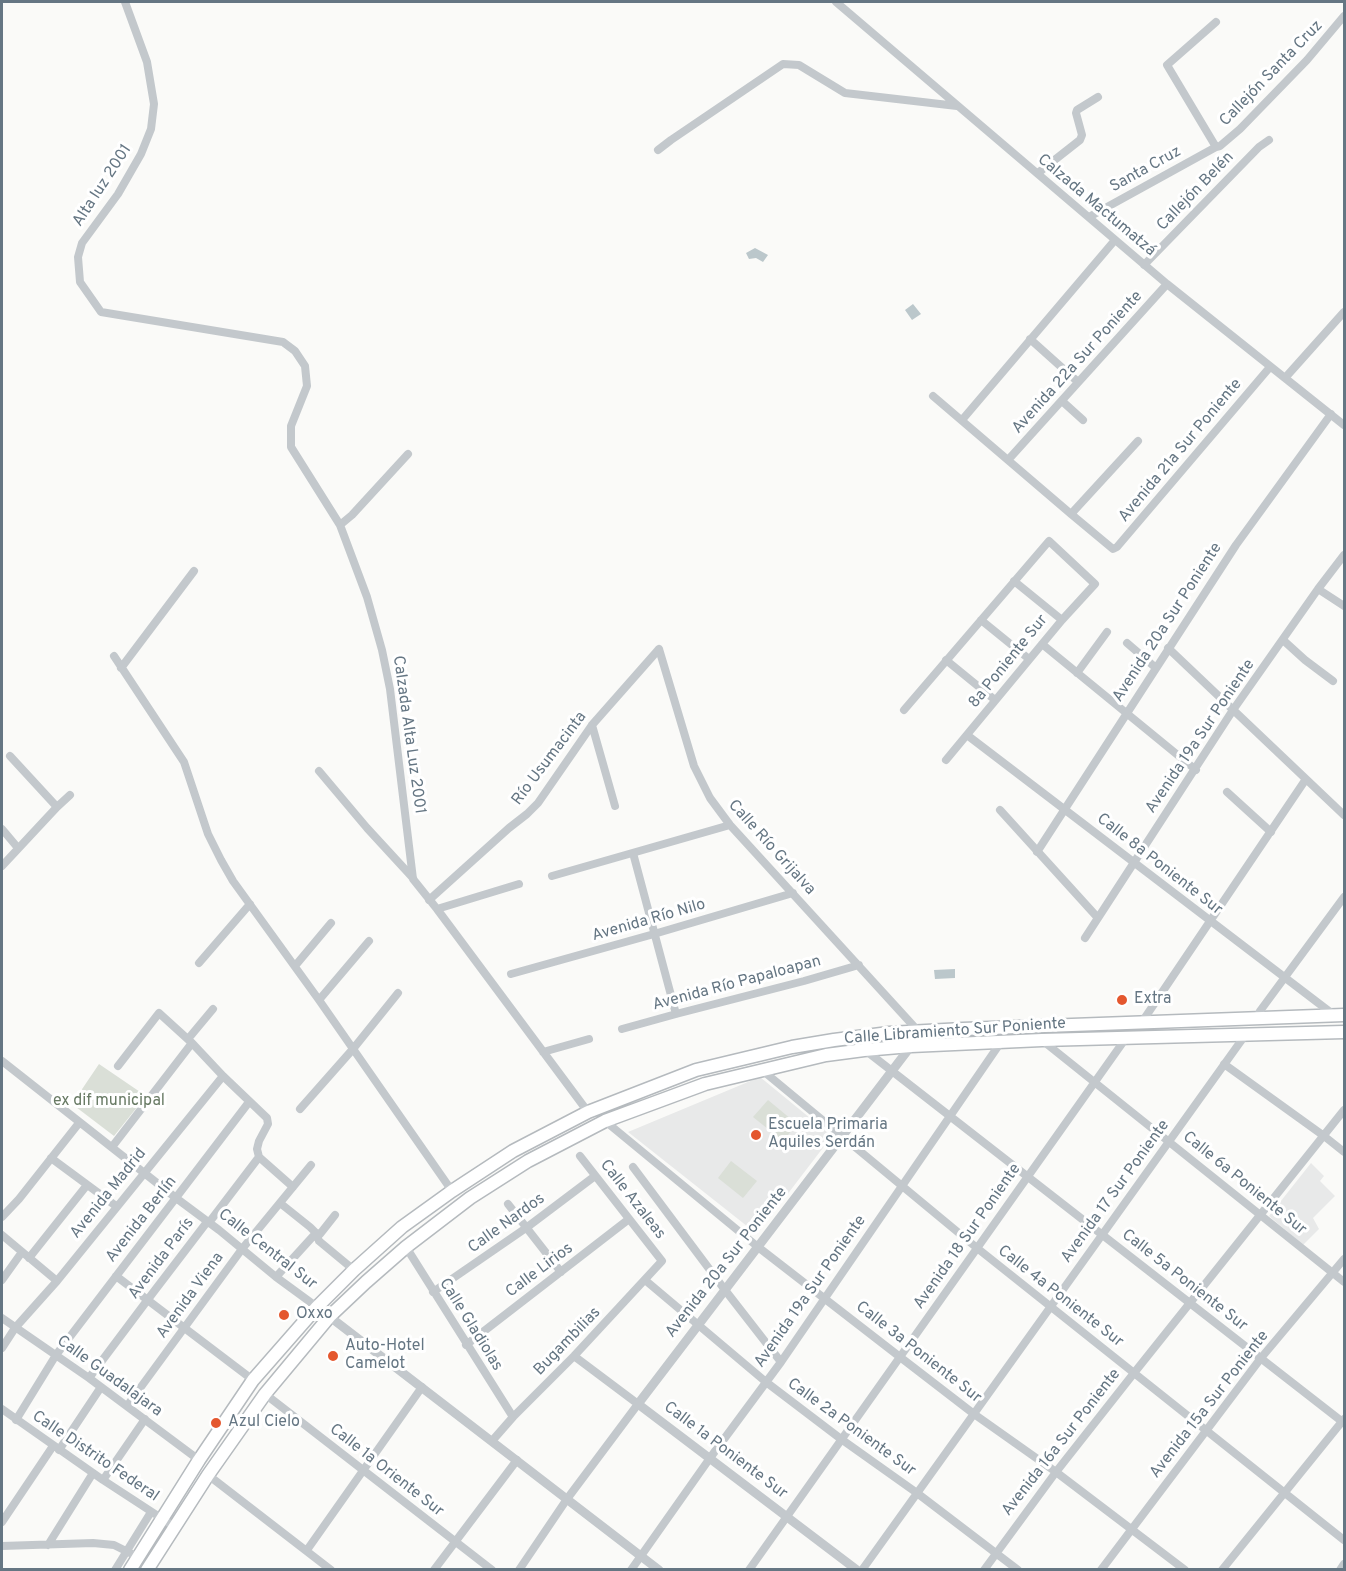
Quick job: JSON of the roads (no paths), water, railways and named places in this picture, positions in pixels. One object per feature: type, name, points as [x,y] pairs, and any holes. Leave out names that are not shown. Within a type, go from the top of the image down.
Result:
[{"type":"main road","name":"Calle Libramiento Sur Poniente","points":[[130,1569],[138,1557],[156,1515],[199,1460],[253,1380],[317,1307],[354,1270],[402,1227],[452,1191],[513,1151],[588,1112],[696,1070],[834,1040],[889,1033],[1340,1015]]},
{"type":"main road","name":"Calle Libramiento Sur Poniente","points":[[150,1569],[208,1475],[265,1394],[330,1316],[406,1247],[470,1198],[519,1167],[605,1121],[705,1084],[826,1055],[864,1050],[1042,1040],[1344,1032]]},
{"type":"street","name":"Alta luz 2001","points":[[101,312],[80,282],[78,257],[82,243],[118,194],[141,154],[151,129],[154,104],[147,62],[125,2]]},
{"type":"street","name":"Calzada Mactumatzá","points":[[836,2],[1167,284],[1344,425]]},
{"type":"street","name":"Callejón Santa Cruz","points":[[1216,147],[1240,129],[1307,60],[1344,16]]},
{"type":"street","points":[[1216,22],[1167,65],[1216,147]]},
{"type":"street","points":[[658,150],[783,64],[799,65],[845,93],[958,106]]},
{"type":"street","points":[[1038,173],[1080,140],[1082,135],[1077,110],[1098,97]]},
{"type":"street","name":"Callejón Belén","points":[[1144,264],[1259,147],[1269,140]]},
{"type":"street","name":"Santa Cruz","points":[[1089,217],[1216,147]]},
{"type":"street","points":[[962,420],[1115,240]]},
{"type":"street","name":"Avenida 22a Sur Poniente","points":[[1008,460],[1167,284]]},
{"type":"street","name":"Calzada Alta Luz 2001","points":[[101,312],[283,342],[295,351],[305,366],[307,386],[291,426],[291,447],[340,525],[367,597],[382,650],[390,689],[413,879]]},
{"type":"street","points":[[1285,378],[1344,312]]},
{"type":"street","points":[[1337,320],[1344,327]]},
{"type":"street","points":[[1030,339],[1078,382]]},
{"type":"street","name":"Avenida 21a Sur Poniente","points":[[1071,514],[1110,547],[1113,549],[1117,547],[1270,367]]},
{"type":"street","points":[[933,396],[1071,514],[1138,441]]},
{"type":"street","points":[[1062,401],[1083,420]]},
{"type":"street","name":"Avenida 20a Sur Poniente","points":[[1037,852],[1236,545],[1330,414]]},
{"type":"street","points":[[340,525],[408,454]]},
{"type":"street","name":"8a Poniente Sur","points":[[946,760],[1062,620],[1095,584],[1049,542],[1014,581]]},
{"type":"street","name":"Avenida 19a Sur Poniente","points":[[1085,938],[1233,711],[1344,555]]},
{"type":"street","points":[[121,668],[194,571]]},
{"type":"street","points":[[904,710],[1014,581],[1062,620]]},
{"type":"street","points":[[1318,589],[1344,606]]},
{"type":"street","points":[[981,620],[1029,659]]},
{"type":"street","points":[[1077,673],[1107,632]]},
{"type":"street","points":[[1283,640],[1333,681]]},
{"type":"street","points":[[1127,643],[1156,668]]},
{"type":"street","points":[[1042,644],[1196,770]]},
{"type":"street","points":[[1168,648],[1344,815]]},
{"type":"street","name":"Río Usumacinta","points":[[429,900],[533,809],[592,725],[659,650]]},
{"type":"street","name":"Calle Río Grijalva","points":[[659,650],[694,766],[710,798],[730,825],[919,1032]]},
{"type":"street","points":[[114,656],[184,762],[208,834],[221,860],[452,1191]]},
{"type":"street","points":[[946,660],[995,700]]},
{"type":"street","points":[[592,725],[615,806]]},
{"type":"street","name":"Calle 8a Poniente Sur","points":[[967,735],[1211,922],[1340,1015]]},
{"type":"street","points":[[10,756],[57,807]]},
{"type":"street","points":[[319,771],[437,909],[588,1112]]},
{"type":"street","points":[[1142,1022],[1306,779]]},
{"type":"street","points":[[1227,792],[1271,832]]},
{"type":"street","points":[[2,866],[70,795]]},
{"type":"street","points":[[1000,810],[1098,918]]},
{"type":"street","points":[[552,876],[730,825]]},
{"type":"street","points":[[2,829],[18,848]]},
{"type":"street","points":[[633,854],[676,1014]]},
{"type":"street","points":[[437,909],[519,884]]},
{"type":"street","name":"Avenida Río Nilo","points":[[511,974],[793,892]]},
{"type":"street","points":[[1258,1017],[1260,1011],[1344,897]]},
{"type":"street","points":[[199,963],[250,904]]},
{"type":"street","points":[[295,966],[331,923]]},
{"type":"street","points":[[319,1000],[369,941]]},
{"type":"street","name":"Avenida Río Papaloapan","points":[[622,1029],[804,981],[859,964]]},
{"type":"street","points":[[300,1108],[353,1049],[398,993]]},
{"type":"street","points":[[112,1147],[213,1009]]},
{"type":"street","points":[[118,1066],[159,1013],[267,1118],[268,1124],[257,1149],[259,1157],[293,1186]]},
{"type":"street","name":"Avenida 17 Sur Poniente","points":[[862,1569],[1246,1034]]},
{"type":"street","name":"Avenida 18 Sur Poniente","points":[[749,1569],[1126,1038]]},
{"type":"street","points":[[543,1052],[590,1039]]},
{"type":"street","name":"Calle 6a Poniente Sur","points":[[1042,1040],[1344,1282]]},
{"type":"street","name":"Avenida 19a Sur Poniente","points":[[631,1569],[781,1362],[1001,1042]]},
{"type":"street","name":"Avenida 20a Sur Poniente","points":[[519,1569],[567,1499],[638,1404],[911,1046]]},
{"type":"street","name":"Calle 5a Poniente Sur","points":[[864,1050],[1344,1421]]},
{"type":"street","name":"Calle Central Sur","points":[[2,1061],[276,1277],[659,1569]]},
{"type":"street","points":[[1224,1064],[1344,1152]]},
{"type":"street","name":"Calle 4a Poniente Sur","points":[[762,1070],[1050,1307],[1344,1540]]},
{"type":"street","name":"Avenida Madrid","points":[[2,1348],[15,1328],[57,1281],[223,1076]]},
{"type":"street","name":"Avenida Berlín","points":[[16,1420],[56,1355],[249,1102]]},
{"type":"street","name":"Avenida 16a Sur Poniente","points":[[984,1569],[1056,1472],[1344,1110]]},
{"type":"street","name":"Calle 3a Poniente Sur","points":[[605,1121],[758,1247],[900,1357],[1185,1569]]},
{"type":"street","points":[[2,1216],[19,1199],[80,1123]]},
{"type":"street","name":"Calle Azaleas","points":[[580,1156],[662,1261]]},
{"type":"street","name":"Avenida París","points":[[89,1378],[259,1157]]},
{"type":"street","points":[[51,1158],[116,1206]]},
{"type":"street","name":"Avenida Viena","points":[[127,1406],[242,1249],[311,1165]]},
{"type":"street","points":[[633,1167],[781,1362]]},
{"type":"street","name":"Calle Nardos","points":[[433,1292],[526,1228],[595,1176]]},
{"type":"street","points":[[2,1280],[87,1185]]},
{"type":"street","points":[[280,1203],[310,1227],[319,1241],[354,1270]]},
{"type":"street","points":[[508,1204],[561,1272]]},
{"type":"street","points":[[315,1233],[320,1234],[335,1215]]},
{"type":"street","name":"Calle Lirios","points":[[466,1345],[629,1218]]},
{"type":"street","points":[[276,1277],[315,1233]]},
{"type":"street","points":[[2,1235],[57,1281]]},
{"type":"street","name":"Calle Gladiolas","points":[[406,1247],[513,1417]]},
{"type":"street","name":"Avenida 15a Sur Poniente","points":[[1101,1569],[1261,1358],[1344,1259]]},
{"type":"street","name":"Bugambilias","points":[[492,1441],[662,1261]]},
{"type":"street","points":[[116,1276],[253,1380]]},
{"type":"street","name":"Calle 2a Poniente Sur","points":[[645,1280],[766,1382],[1018,1569]]},
{"type":"street","name":"Calle Guadalajara","points":[[2,1318],[89,1378],[199,1460]]},
{"type":"street","name":"Calle 1a Poniente Sur","points":[[574,1356],[857,1569]]},
{"type":"street","points":[[2,1522],[101,1387]]},
{"type":"street","points":[[307,1550],[422,1387]]},
{"type":"street","name":"Calle 1a Oriente Sur","points":[[265,1394],[492,1569]]},
{"type":"street","name":"Calle Distrito Federal","points":[[3,1413],[175,1527]]},
{"type":"street","points":[[103,1480],[145,1419]]},
{"type":"street","points":[[1222,1569],[1344,1421]]},
{"type":"street","points":[[434,1569],[517,1460]]},
{"type":"street","points":[[48,1545],[93,1473]]},
{"type":"street","points":[[208,1475],[307,1550],[326,1568]]},
{"type":"street","points":[[119,1568],[126,1550],[156,1515]]},
{"type":"street","points":[[2,1546],[93,1543],[114,1545],[138,1557]]},
{"type":"street","points":[[1340,1569],[1344,1564]]},
{"type":"place","name":"Extra","points":[[1122,1000]]},
{"type":"place","name":"Escuela Primaria Aquiles Serdán","points":[[756,1135]]},
{"type":"place","name":"Oxxo","points":[[284,1315]]},
{"type":"place","name":"Auto-Hotel Camelot","points":[[333,1356]]},
{"type":"place","name":"Azul Cielo","points":[[216,1423]]},
{"type":"park label","name":"ex dif municipal","points":[[109,1102]]}]
